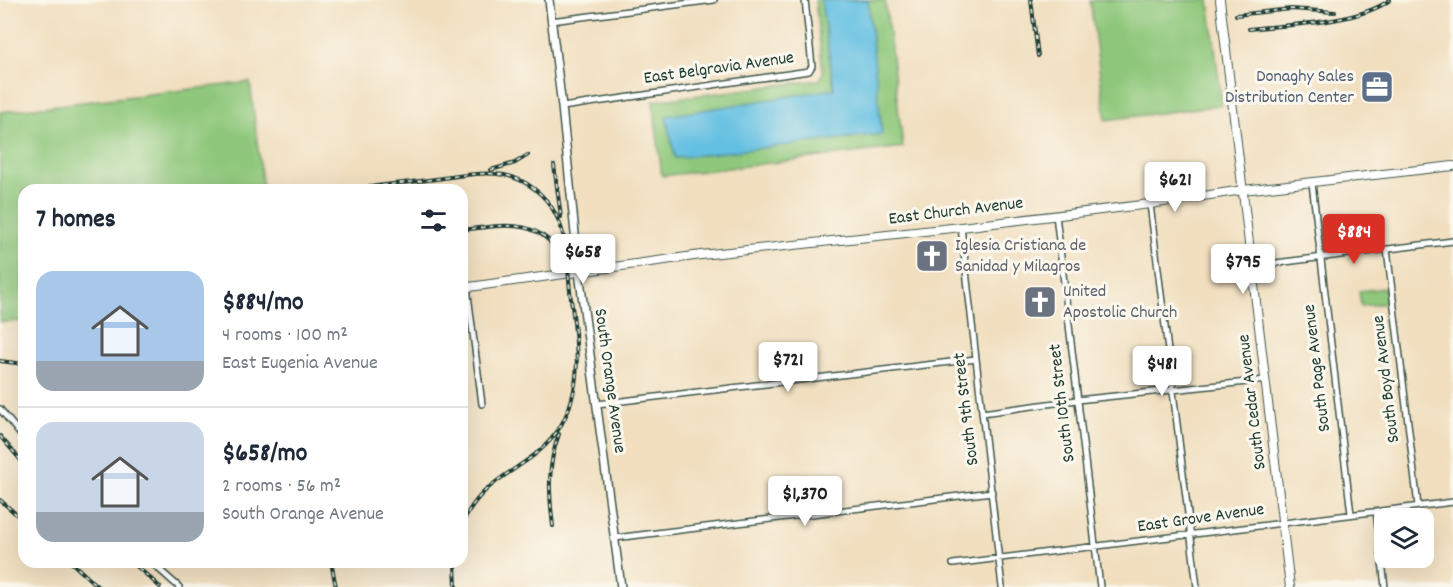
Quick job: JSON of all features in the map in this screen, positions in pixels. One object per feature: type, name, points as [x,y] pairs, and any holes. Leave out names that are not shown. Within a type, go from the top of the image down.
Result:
[{"type":"main road","name":"South Cedar Avenue","points":[[1220,0],[1290,587]]},
{"type":"main road","name":"East Church Avenue","points":[[468,287],[699,255],[961,227],[1243,190],[1453,166]]},
{"type":"street","name":"South Orange Avenue","points":[[549,0],[579,272],[621,587]]},
{"type":"street","points":[[551,21],[714,0]]},
{"type":"street","name":"East Belgravia Avenue","points":[[562,107],[809,71],[812,66],[805,0]]},
{"type":"street","name":"South Page Avenue","points":[[1312,183],[1351,514]]},
{"type":"street","points":[[1150,204],[1197,587]]},
{"type":"street","name":"South 10th Street","points":[[1056,214],[1100,587]]},
{"type":"street","name":"South 9th Street","points":[[961,227],[1002,587]]},
{"type":"street","points":[[1252,266],[1453,241]]},
{"type":"street","name":"South Boyd Avenue","points":[[1387,249],[1418,506]]},
{"type":"street","points":[[468,308],[482,404]]},
{"type":"street","points":[[597,404],[976,359]]},
{"type":"street","points":[[982,412],[1267,380]]},
{"type":"street","points":[[0,409],[18,432]]},
{"type":"street","points":[[615,538],[992,492]]},
{"type":"street","name":"East Grove Avenue","points":[[1401,508],[1453,502]]},
{"type":"street","name":"East Grove Avenue","points":[[953,564],[1096,548],[1374,511]]},
{"type":"street","points":[[158,568],[179,587]]},
{"type":"street","points":[[1383,568],[1385,587]]},
{"type":"green space","points":[[815,0],[885,0],[903,147],[662,176],[653,101],[820,80],[823,72]]},
{"type":"green space","points":[[1090,0],[1209,0],[1222,105],[1106,120]]},
{"type":"green space","points":[[250,82],[262,184],[18,184],[18,321],[0,322],[0,112]]},
{"type":"green space","points":[[1385,288],[1387,303],[1361,306],[1359,291]]},
{"type":"water","points":[[821,0],[868,0],[882,134],[675,158],[666,116],[834,89]]},
{"type":"railway","points":[[1031,0],[1038,56]]},
{"type":"railway","points":[[1249,29],[1322,22],[1359,14],[1390,0]]},
{"type":"railway","points":[[1236,15],[1291,9],[1335,12]]},
{"type":"railway","points":[[491,170],[515,163],[528,155]]},
{"type":"railway","points":[[554,165],[561,217]]},
{"type":"railway","points":[[390,184],[470,174],[512,177],[527,184],[547,201],[556,215],[563,235],[577,365],[573,396],[568,412],[549,442],[483,493],[468,513]]},
{"type":"railway","points":[[468,229],[507,226],[533,230],[555,247],[564,262]]},
{"type":"railway","points":[[0,361],[18,363]]},
{"type":"railway","points":[[553,526],[550,480],[552,457],[559,434]]},
{"type":"railway","points":[[0,436],[18,457]]},
{"type":"railway","points":[[0,500],[18,516]]},
{"type":"railway","points":[[77,568],[98,587]]},
{"type":"railway","points":[[139,568],[160,587]]},
{"type":"railway","points":[[332,568],[336,587]]},
{"type":"railway","points":[[455,568],[456,587]]},
{"type":"place","name":"Donaghy Sales Distribution Center","points":[[1377,87]]},
{"type":"place","name":"Iglesia Cristiana de Sanidad y Milagros","points":[[932,256]]},
{"type":"place","name":"United Apostolic Church","points":[[1040,302]]}]
